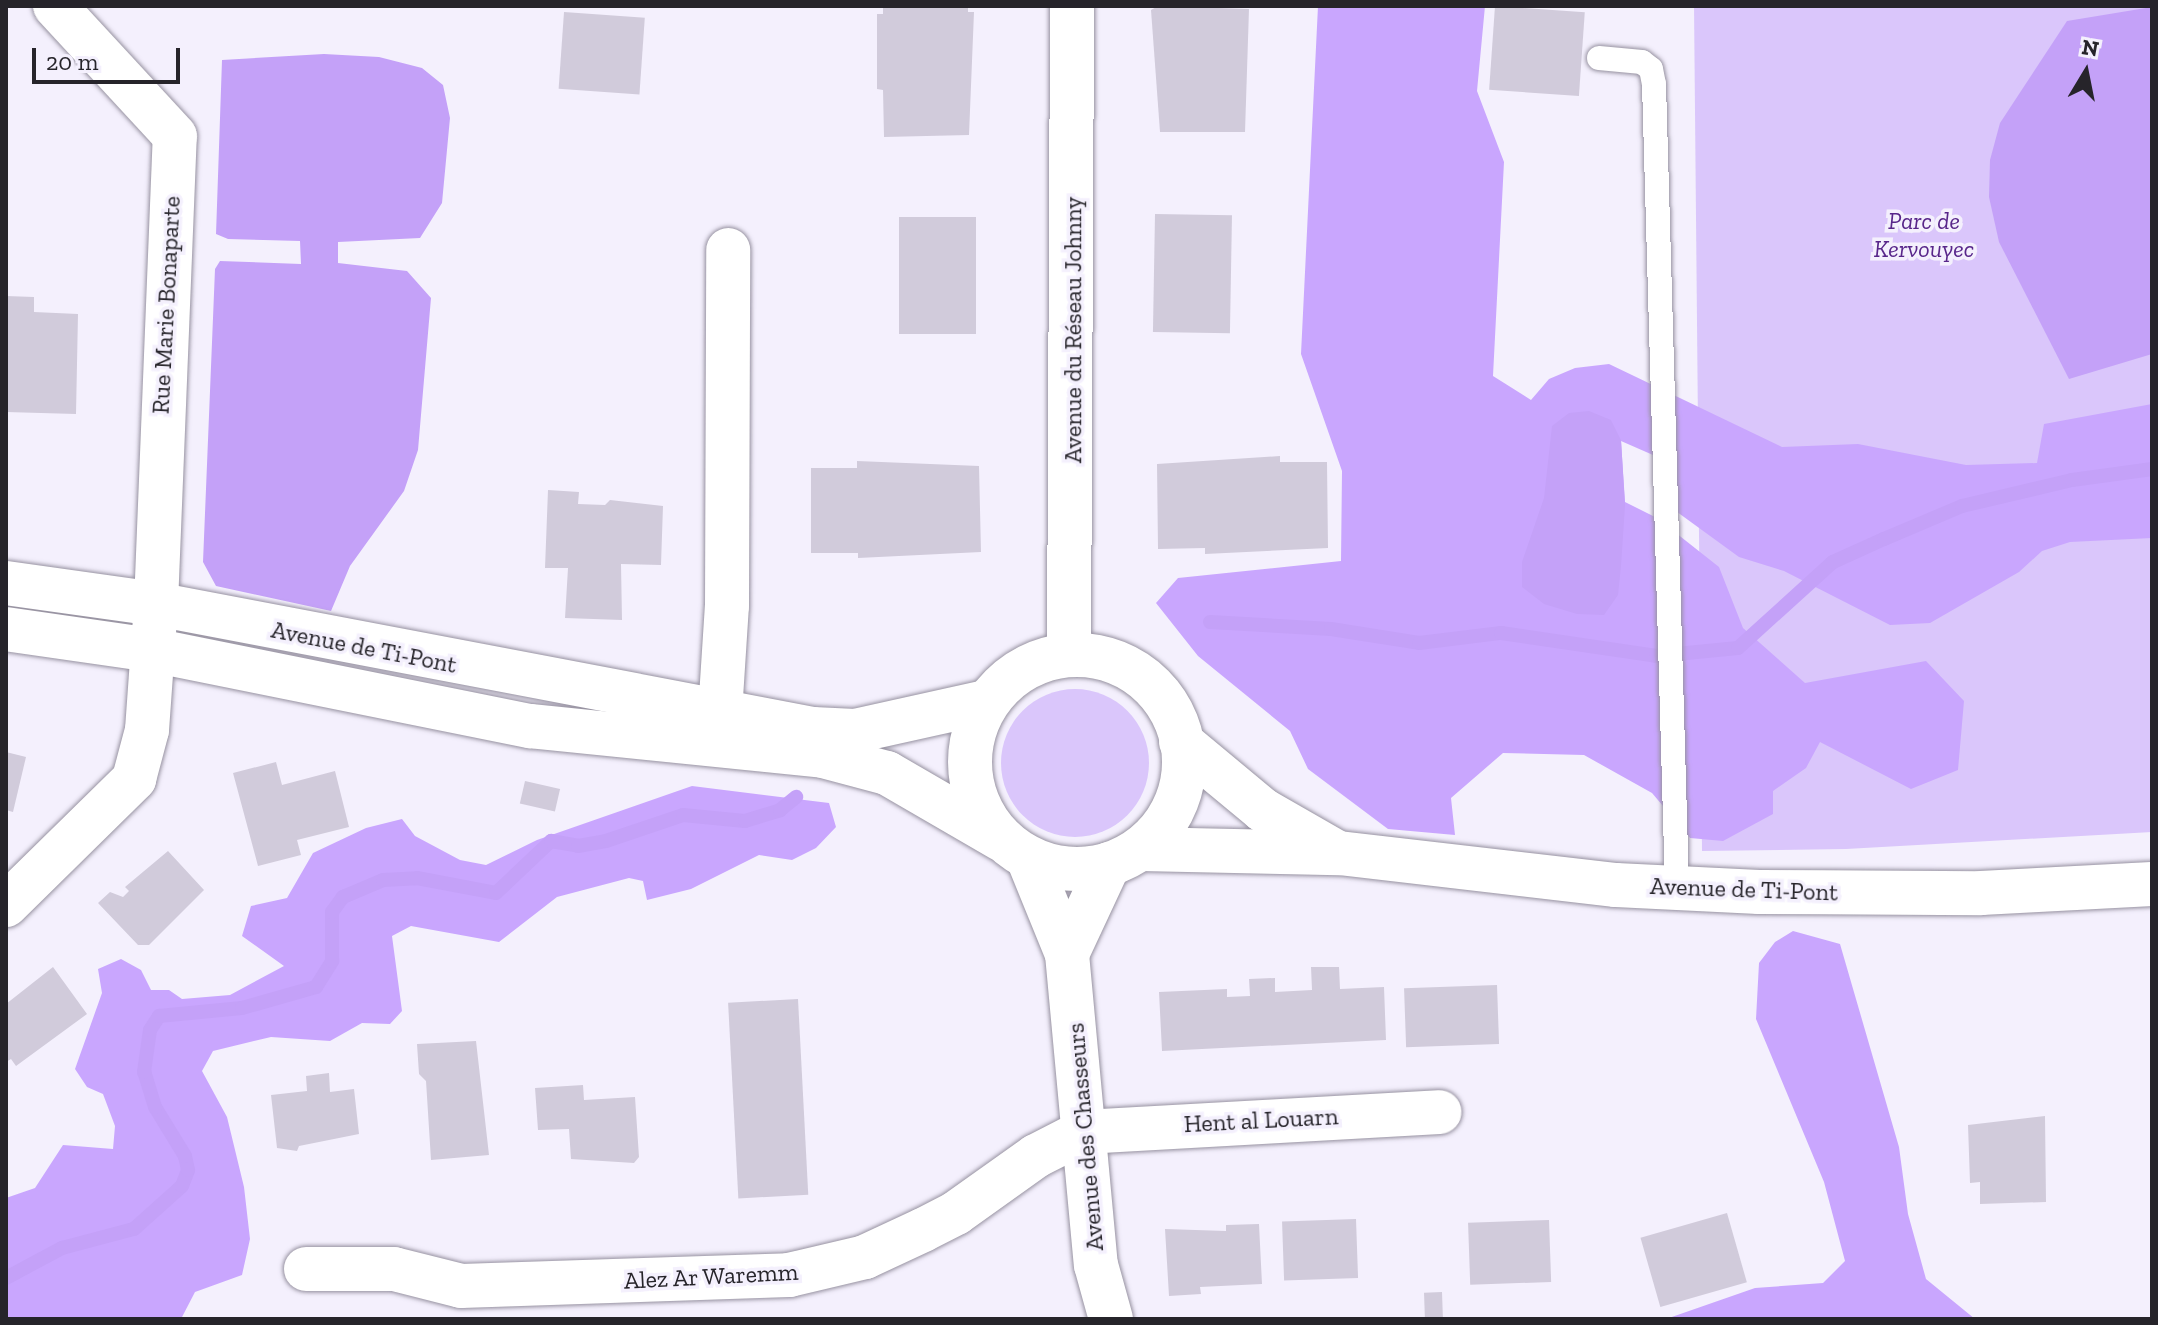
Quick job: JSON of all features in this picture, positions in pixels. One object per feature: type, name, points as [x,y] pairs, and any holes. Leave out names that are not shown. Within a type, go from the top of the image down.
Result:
[{"type":"street","name":"Rue Marie Bonaparte","points":[[6,905],[134,779],[147,730],[156,604],[175,136],[55,6]]},
{"type":"street","name":"Avenue du Réseau Johnny","points":[[1069,654],[1072,6]]},
{"type":"street","points":[[720,730],[728,250]]},
{"type":"street","name":"Avenue de Ti-Pont","points":[[6,583],[156,604],[720,730],[823,756],[887,773],[1014,848]]},
{"type":"street","name":"Avenue de Ti-Pont","points":[[6,629],[152,650],[530,726],[646,741],[720,730],[855,731],[986,702]]},
{"type":"street","points":[[1067,954],[1125,857],[1166,823],[1178,800],[1184,776],[1181,742],[1165,700],[1146,679],[1097,656],[1069,654],[1037,661],[1009,678],[986,702],[969,758],[983,815],[1014,848],[1081,870],[1125,857]]},
{"type":"street","name":"Avenue de Ti-Pont","points":[[1181,742],[1263,810],[1339,853]]},
{"type":"street","name":"Avenue des Chasseurs","points":[[1014,848],[1067,954],[1096,1265],[1111,1319]]},
{"type":"street","name":"Avenue de Ti-Pont","points":[[1125,857],[1339,853],[1574,881],[1677,888],[1981,893],[2152,884]]},
{"type":"street","name":"Hent al Louarn","points":[[1083,1132],[1439,1112]]},
{"type":"street","name":"Alez Ar Waremm","points":[[306,1269],[394,1269],[461,1286],[752,1277],[826,1269],[865,1257],[956,1213],[1036,1156],[1083,1132]]},
{"type":"lane","points":[[1599,58],[1642,62],[1651,69],[1654,84],[1667,655],[1677,888]]},
{"type":"green space","name":"Parc de Kervouyec","points":[[1694,6],[2152,6],[2152,832],[1846,849],[1702,851]]},
{"type":"green space","points":[[1075,689],[1103,694],[1127,711],[1144,735],[1149,763],[1144,791],[1127,815],[1103,832],[1075,837],[1047,832],[1023,815],[1006,791],[1001,763],[1006,735],[1023,711],[1047,694]]},
{"type":"shaded area","points":[[1318,6],[1485,6],[1477,91],[1504,162],[1493,376],[1531,400],[1549,379],[1575,368],[1609,364],[1782,447],[1858,444],[1966,465],[2037,463],[2044,424],[2152,404],[2152,538],[2070,542],[2042,551],[2019,572],[1930,623],[1890,625],[1784,571],[1739,557],[1673,509],[1653,455],[1621,441],[1625,502],[1657,518],[1719,567],[1743,628],[1805,683],[1926,661],[1964,701],[1958,770],[1911,789],[1820,742],[1806,768],[1773,791],[1773,814],[1723,841],[1690,838],[1652,793],[1584,755],[1503,753],[1451,798],[1455,835],[1388,829],[1308,769],[1290,731],[1198,656],[1156,603],[1178,578],[1341,561],[1342,471],[1301,354]]},
{"type":"shaded area","points":[[2152,7],[2152,354],[2069,379],[1999,242],[1989,197],[1990,160],[2000,123],[2067,21]]},
{"type":"shaded area","points":[[324,54],[379,57],[422,68],[443,85],[450,118],[442,203],[420,238],[338,242],[338,263],[407,271],[431,298],[418,450],[404,491],[350,566],[331,611],[216,586],[203,562],[215,269],[220,261],[301,264],[300,241],[228,239],[216,234],[222,60]]},
{"type":"shaded area","points":[[1589,411],[1611,420],[1621,440],[1625,506],[1621,566],[1618,595],[1604,615],[1577,614],[1544,604],[1522,587],[1522,562],[1544,498],[1552,426],[1569,413]]},
{"type":"shaded area","points":[[692,786],[829,803],[836,827],[816,848],[792,860],[759,855],[691,889],[647,900],[643,881],[629,878],[557,897],[499,942],[411,926],[392,936],[402,1011],[390,1024],[362,1023],[330,1041],[271,1037],[213,1051],[202,1071],[227,1117],[244,1187],[250,1239],[242,1275],[195,1292],[181,1319],[6,1319],[6,1198],[35,1188],[63,1145],[113,1149],[115,1126],[103,1094],[87,1087],[75,1069],[102,993],[98,969],[121,959],[141,970],[151,990],[169,990],[182,999],[230,995],[284,966],[242,936],[251,906],[287,898],[313,853],[366,828],[402,819],[415,836],[460,860],[486,865],[537,840]]},
{"type":"shaded area","points":[[1793,931],[1840,944],[1899,1147],[1908,1214],[1926,1279],[1975,1319],[1666,1319],[1755,1288],[1823,1283],[1845,1261],[1824,1182],[1756,1019],[1759,963],[1775,942]]},
{"type":"building","points":[[883,6],[968,6],[968,12],[974,12],[969,135],[884,137],[883,90],[877,89],[877,14],[883,14]]},
{"type":"building","points":[[1158,6],[1249,9],[1245,132],[1160,132],[1151,10]]},
{"type":"building","points":[[1495,6],[1585,12],[1579,96],[1489,90]]},
{"type":"building","points":[[564,12],[645,18],[639,94],[559,89]]},
{"type":"building","points":[[1155,214],[1232,215],[1230,333],[1153,332]]},
{"type":"building","points":[[899,217],[976,217],[976,334],[899,334]]},
{"type":"building","points":[[6,296],[34,297],[34,312],[78,314],[76,414],[6,412]]},
{"type":"building","points":[[1280,456],[1280,462],[1327,462],[1328,548],[1205,554],[1205,548],[1158,549],[1157,464]]},
{"type":"building","points":[[857,461],[979,466],[981,552],[858,558],[858,553],[811,553],[811,468],[857,468]]},
{"type":"building","points":[[548,490],[579,492],[578,504],[605,505],[610,500],[663,506],[661,565],[621,564],[622,620],[565,618],[568,568],[545,568]]},
{"type":"building","points":[[6,752],[26,757],[13,812],[6,810]]},
{"type":"building","points":[[276,762],[282,785],[335,771],[349,827],[297,840],[301,855],[258,866],[233,773]]},
{"type":"building","points":[[525,781],[560,789],[555,812],[520,803]]},
{"type":"building","points":[[168,851],[204,890],[149,945],[138,945],[98,903],[110,892],[123,897],[129,891],[125,887]]},
{"type":"building","points":[[53,967],[87,1014],[16,1066],[11,1059],[6,1062],[6,1004]]},
{"type":"building","points":[[1311,967],[1339,967],[1340,989],[1384,987],[1386,1040],[1162,1051],[1159,992],[1227,989],[1227,997],[1250,996],[1249,979],[1275,978],[1275,992],[1312,990]]},
{"type":"building","points":[[1497,985],[1499,1044],[1406,1047],[1404,988]]},
{"type":"building","points":[[798,999],[808,1195],[738,1198],[728,1003]]},
{"type":"building","points":[[476,1041],[489,1155],[431,1160],[426,1081],[419,1074],[417,1044]]},
{"type":"building","points":[[329,1073],[330,1092],[354,1089],[359,1134],[299,1146],[297,1151],[277,1148],[271,1095],[307,1091],[306,1076]]},
{"type":"building","points":[[583,1085],[584,1100],[635,1097],[639,1157],[634,1163],[571,1159],[569,1129],[538,1130],[535,1088]]},
{"type":"building","points":[[2045,1116],[2046,1202],[1980,1204],[1980,1182],[1970,1183],[1968,1125]]},
{"type":"building","points":[[1727,1213],[1747,1282],[1660,1307],[1640,1238]]},
{"type":"building","points":[[1356,1219],[1358,1278],[1284,1281],[1282,1222]]},
{"type":"building","points":[[1549,1220],[1551,1282],[1470,1285],[1468,1223]]},
{"type":"building","points":[[1259,1224],[1262,1284],[1200,1287],[1201,1294],[1169,1296],[1165,1229],[1226,1231],[1226,1225]]},
{"type":"building","points":[[1442,1292],[1443,1319],[1425,1319],[1424,1293]]},
{"type":"waterway","points":[[1210,622],[1331,629],[1419,643],[1501,633],[1656,656],[1738,648],[1833,562],[1884,539],[1962,506],[2072,480],[2152,469]]},
{"type":"waterway","points":[[6,1278],[62,1248],[134,1229],[182,1186],[188,1170],[185,1156],[155,1107],[144,1072],[150,1030],[159,1016],[242,1008],[316,987],[332,961],[332,912],[343,897],[383,880],[417,878],[496,893],[551,841],[578,846],[606,841],[683,815],[745,821],[780,810],[796,797]]}]
